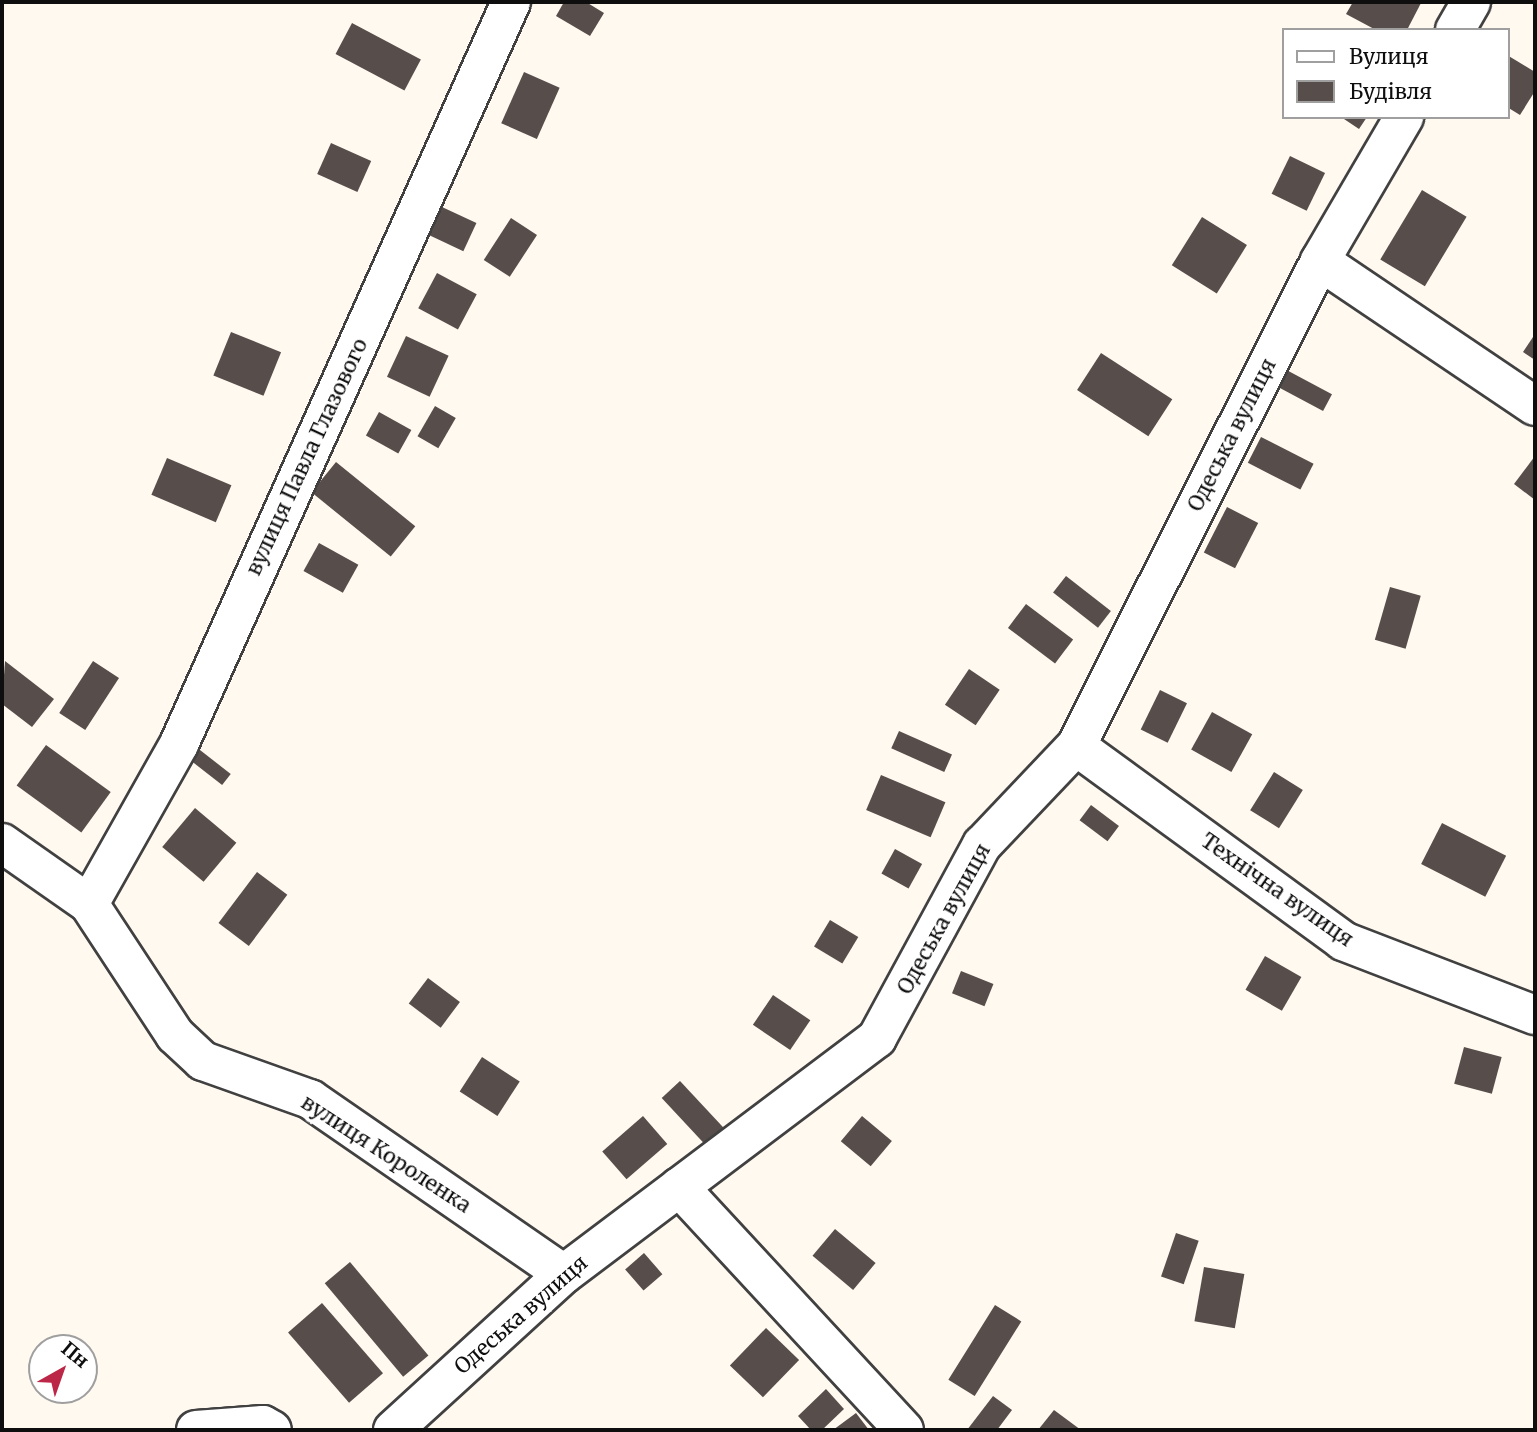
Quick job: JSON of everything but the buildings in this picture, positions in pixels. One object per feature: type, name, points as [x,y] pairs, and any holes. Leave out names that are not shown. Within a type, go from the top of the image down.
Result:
[{"type":"street","name":"вулиця Павла Глазового","points":[[89,904],[179,744],[511,2]]},
{"type":"street","points":[[1456,28],[1471,2]]},
{"type":"street","name":"Одеська вулиця","points":[[393,1430],[564,1273],[877,1038],[982,845],[1076,746],[1320,261],[1403,119]]},
{"type":"street","points":[[1320,261],[1535,406]]},
{"type":"street","name":"Технічна вулиця","points":[[1076,746],[1343,941],[1535,1015]]},
{"type":"street","name":"вулиця Короленка","points":[[2,843],[89,904],[174,1035],[203,1061],[310,1099],[564,1273]]},
{"type":"street","points":[[679,1187],[904,1430]]},
{"type":"street","points":[[196,1430],[263,1425],[272,1430]]}]
